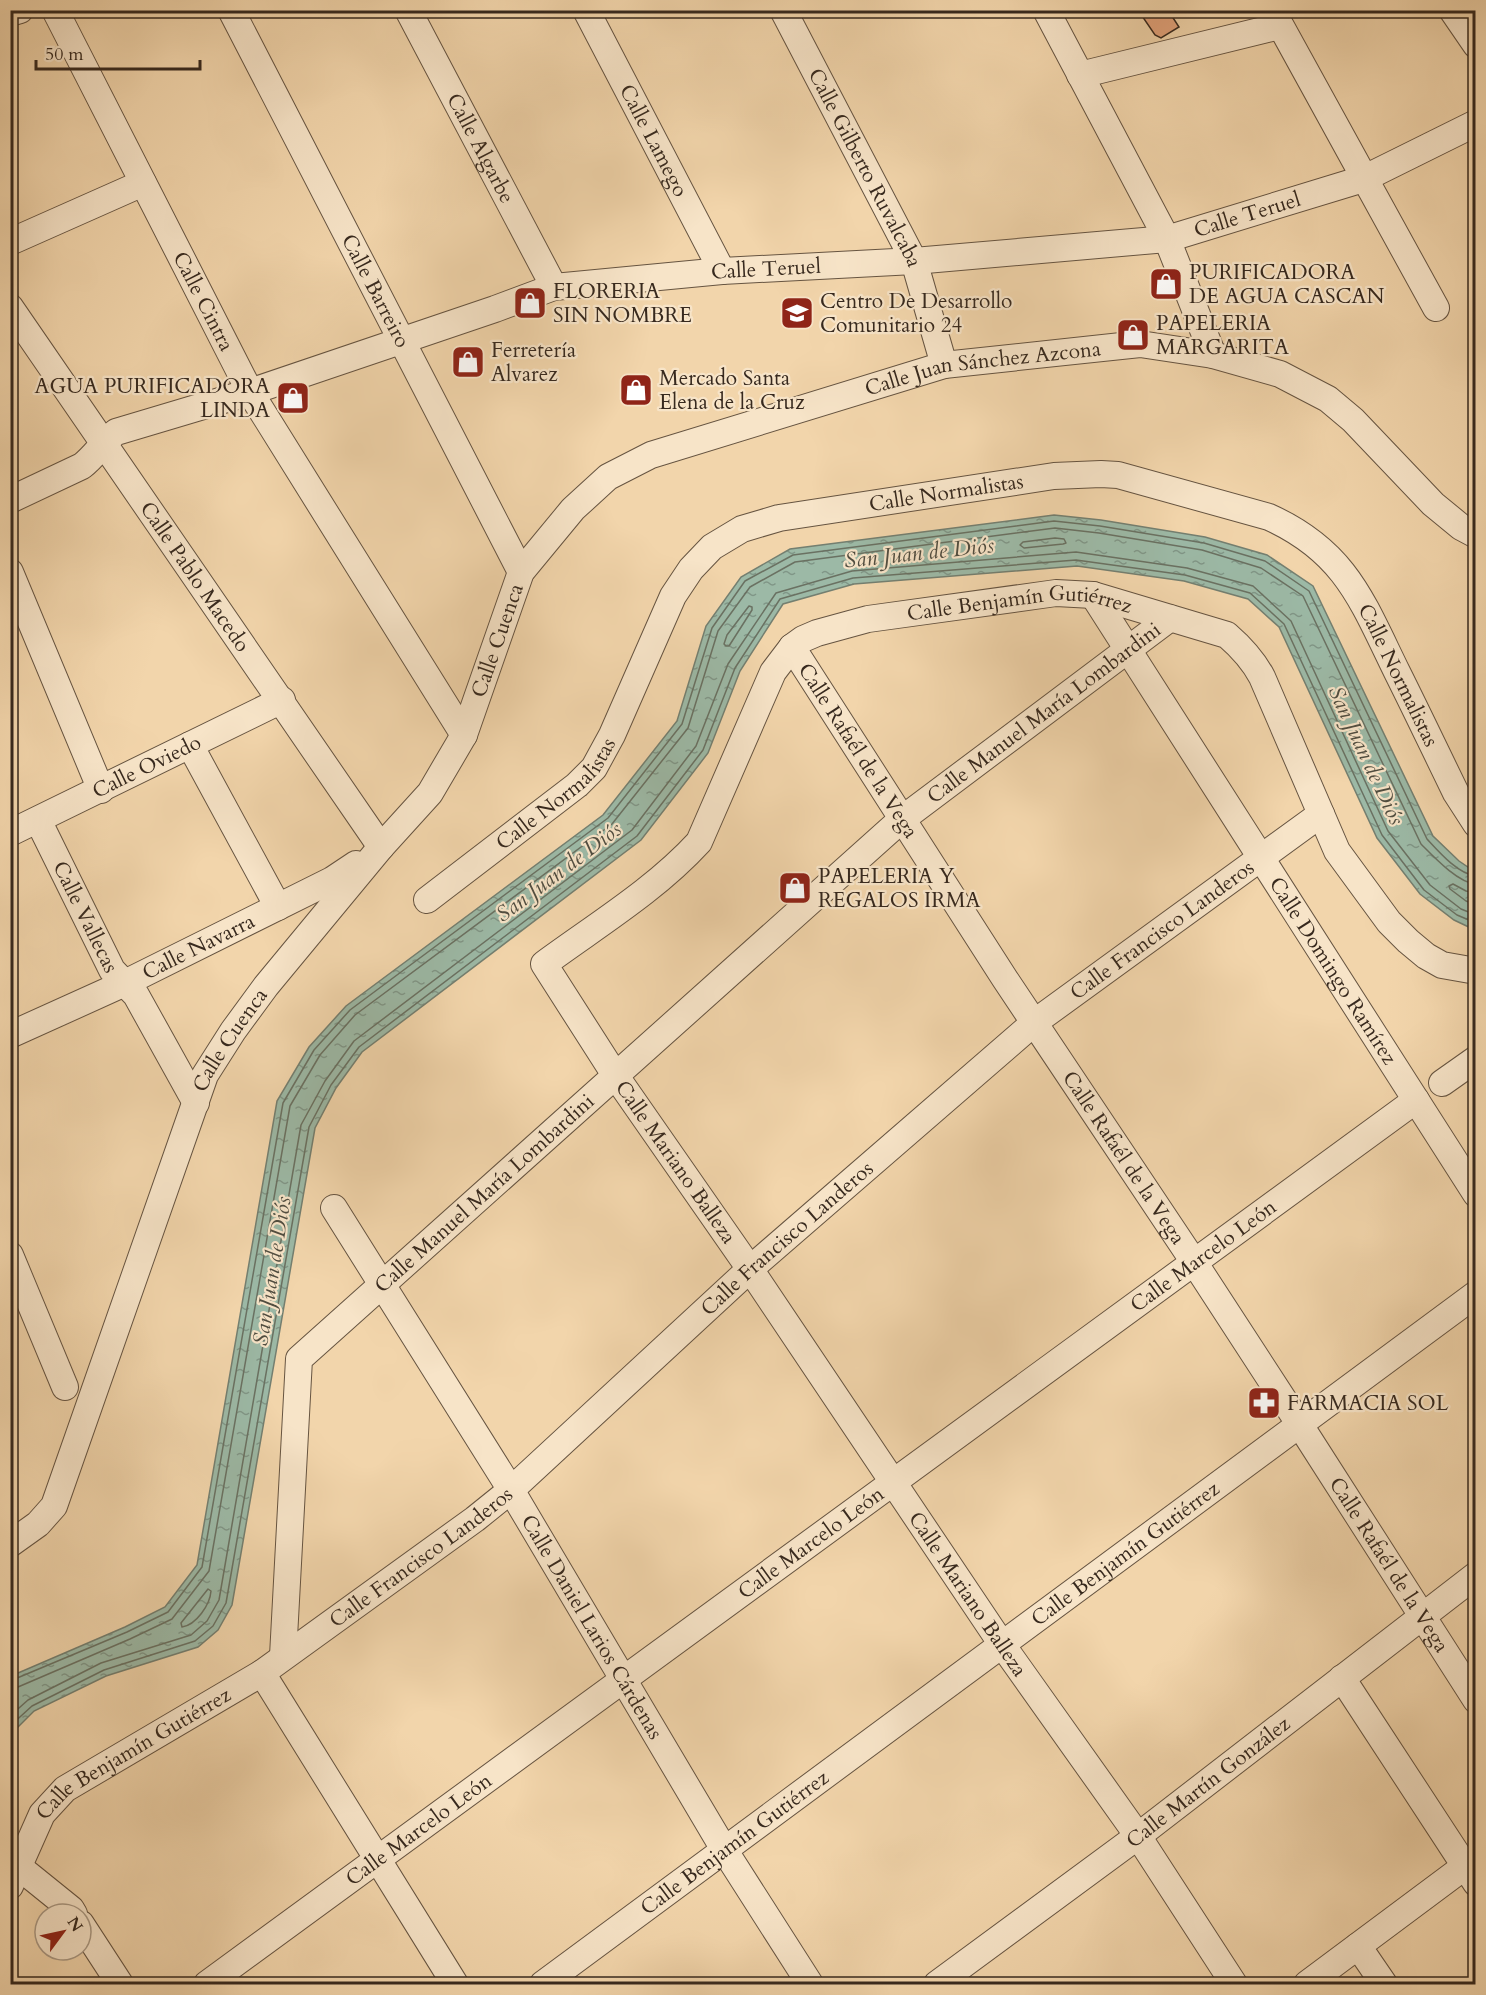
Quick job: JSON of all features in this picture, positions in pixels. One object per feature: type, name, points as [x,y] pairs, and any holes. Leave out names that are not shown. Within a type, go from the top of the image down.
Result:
[{"type":"street","points":[[10,13],[20,10]]},
{"type":"street","name":"Calle Cintra","points":[[55,10],[250,392],[464,735]]},
{"type":"street","name":"Calle Barreiro","points":[[231,10],[521,572]]},
{"type":"street","name":"Calle Algarbe","points":[[408,10],[554,287]]},
{"type":"street","name":"Calle Lamego","points":[[586,10],[722,271]]},
{"type":"street","name":"Calle Gilberto Ruvalcaba","points":[[783,10],[914,261],[944,365]]},
{"type":"street","points":[[1046,10],[1167,239],[1213,355]]},
{"type":"street","points":[[1452,10],[1476,45]]},
{"type":"street","points":[[1080,75],[1276,18],[1436,308]]},
{"type":"street","name":"Calle Teruel","points":[[10,500],[82,466],[92,459],[104,442],[116,432],[250,392],[554,287],[722,271],[914,261],[1167,239],[1363,179],[1476,123]]},
{"type":"street","points":[[10,242],[143,183]]},
{"type":"street","name":"Calle Pablo Macedo","points":[[10,307],[381,847]]},
{"type":"street","name":"Calle Juan Sánchez Azcona","points":[[521,572],[573,509],[608,477],[651,455],[944,365],[1140,344],[1213,355],[1280,375],[1328,399],[1353,420],[1433,504],[1461,527],[1476,535]]},
{"type":"street","name":"Calle Normalistas","points":[[427,900],[577,785],[594,768],[612,735],[673,596],[691,569],[712,547],[742,529],[780,518],[1054,476],[1118,475],[1269,517],[1293,528],[1317,545],[1352,583],[1466,790],[1476,824]]},
{"type":"street","points":[[10,572],[21,628],[101,790]]},
{"type":"street","name":"Calle Cuenca","points":[[10,1544],[38,1524],[54,1506],[205,1075],[233,1030],[266,986],[381,847],[429,793],[464,735],[521,572]]},
{"type":"street","name":"Calle Benjamín Gutiérrez","points":[[544,964],[652,885],[681,862],[699,842],[773,672],[792,646],[817,633],[868,619],[1056,593],[1093,595],[1227,635],[1252,659],[1262,677],[1337,851],[1389,922],[1408,941],[1434,960],[1448,966],[1476,971]]},
{"type":"street","name":"Calle Domingo Ramírez","points":[[1093,595],[1476,1194]]},
{"type":"street","name":"Calle Manuel María Lombardini","points":[[283,1656],[299,1359],[901,820],[1170,618]]},
{"type":"street","name":"Calle Rafaél de la Vega","points":[[792,646],[901,820],[1194,1262],[1476,1700]]},
{"type":"street","name":"Calle Oviedo","points":[[10,833],[282,700]]},
{"type":"street","points":[[190,746],[278,907]]},
{"type":"street","name":"Calle Francisco Landeros","points":[[262,1673],[475,1519],[511,1490],[750,1269],[1035,1022],[1321,814]]},
{"type":"street","name":"Calle Vallecas","points":[[38,820],[112,970],[136,995],[196,1103]]},
{"type":"street","name":"Calle Navarra","points":[[10,1035],[125,983],[332,880],[381,847]]},
{"type":"street","name":"Calle Mariano Balleza","points":[[544,964],[615,1075],[750,1269],[1003,1646],[1138,1836],[1234,1984]]},
{"type":"street","points":[[1442,1083],[1476,1059]]},
{"type":"street","name":"Calle Marcelo León","points":[[207,1984],[1416,1100]]},
{"type":"street","name":"Calle Daniel Larios Cárdenas","points":[[334,1208],[511,1490],[724,1851],[810,1984]]},
{"type":"street","points":[[10,1255],[65,1387]]},
{"type":"street","name":"Calle Benjamín Gutiérrez","points":[[543,1984],[1476,1294]]},
{"type":"street","name":"Calle Martín González","points":[[937,1984],[1138,1836],[1476,1575]]},
{"type":"street","points":[[262,1673],[455,1984]]},
{"type":"street","name":"Calle Benjamín Gutiérrez","points":[[15,1877],[42,1814],[65,1789],[262,1673]]},
{"type":"street","points":[[1307,1984],[1358,1946],[1472,1869],[1342,1678]]},
{"type":"street","points":[[15,1877],[59,1902]]},
{"type":"street","points":[[93,1942],[120,1984]]},
{"type":"street","points":[[1358,1946],[1384,1984]]},
{"type":"water","name":"San Juan de Diós","points":[[1054,515],[1101,520],[1205,537],[1267,555],[1313,586],[1433,836],[1459,861],[1475,872],[1475,930],[1454,920],[1420,894],[1377,838],[1279,627],[1248,599],[1184,581],[1077,566],[854,584],[783,604],[740,671],[708,753],[641,840],[362,1052],[336,1088],[315,1128],[232,1605],[218,1630],[198,1647],[106,1676],[34,1711],[11,1734],[11,1676],[125,1627],[165,1607],[197,1565],[277,1101],[309,1047],[346,1006],[603,815],[677,721],[706,626],[741,577],[790,549]]},
{"type":"building","points":[[1138,10],[1168,10],[1179,27],[1161,38],[1155,35]]},
{"type":"place","name":"PURIFICADORA DE AGUA CASCAN","points":[[1166,284]]},
{"type":"place","name":"FLORERIA SIN NOMBRE","points":[[530,303]]},
{"type":"place","name":"Centro De Desarrollo Comunitario 24","points":[[797,313]]},
{"type":"place","name":"PAPELERIA MARGARITA","points":[[1133,335]]},
{"type":"place","name":"Ferretería Alvarez","points":[[468,362]]},
{"type":"place","name":"Mercado Santa Elena de la Cruz","points":[[636,390]]},
{"type":"place","name":"AGUA PURIFICADORA LINDA","points":[[293,398]]},
{"type":"place","name":"PAPELERIA Y REGALOS IRMA","points":[[795,888]]},
{"type":"place","name":"FARMACIA SOL","points":[[1264,1403]]}]
